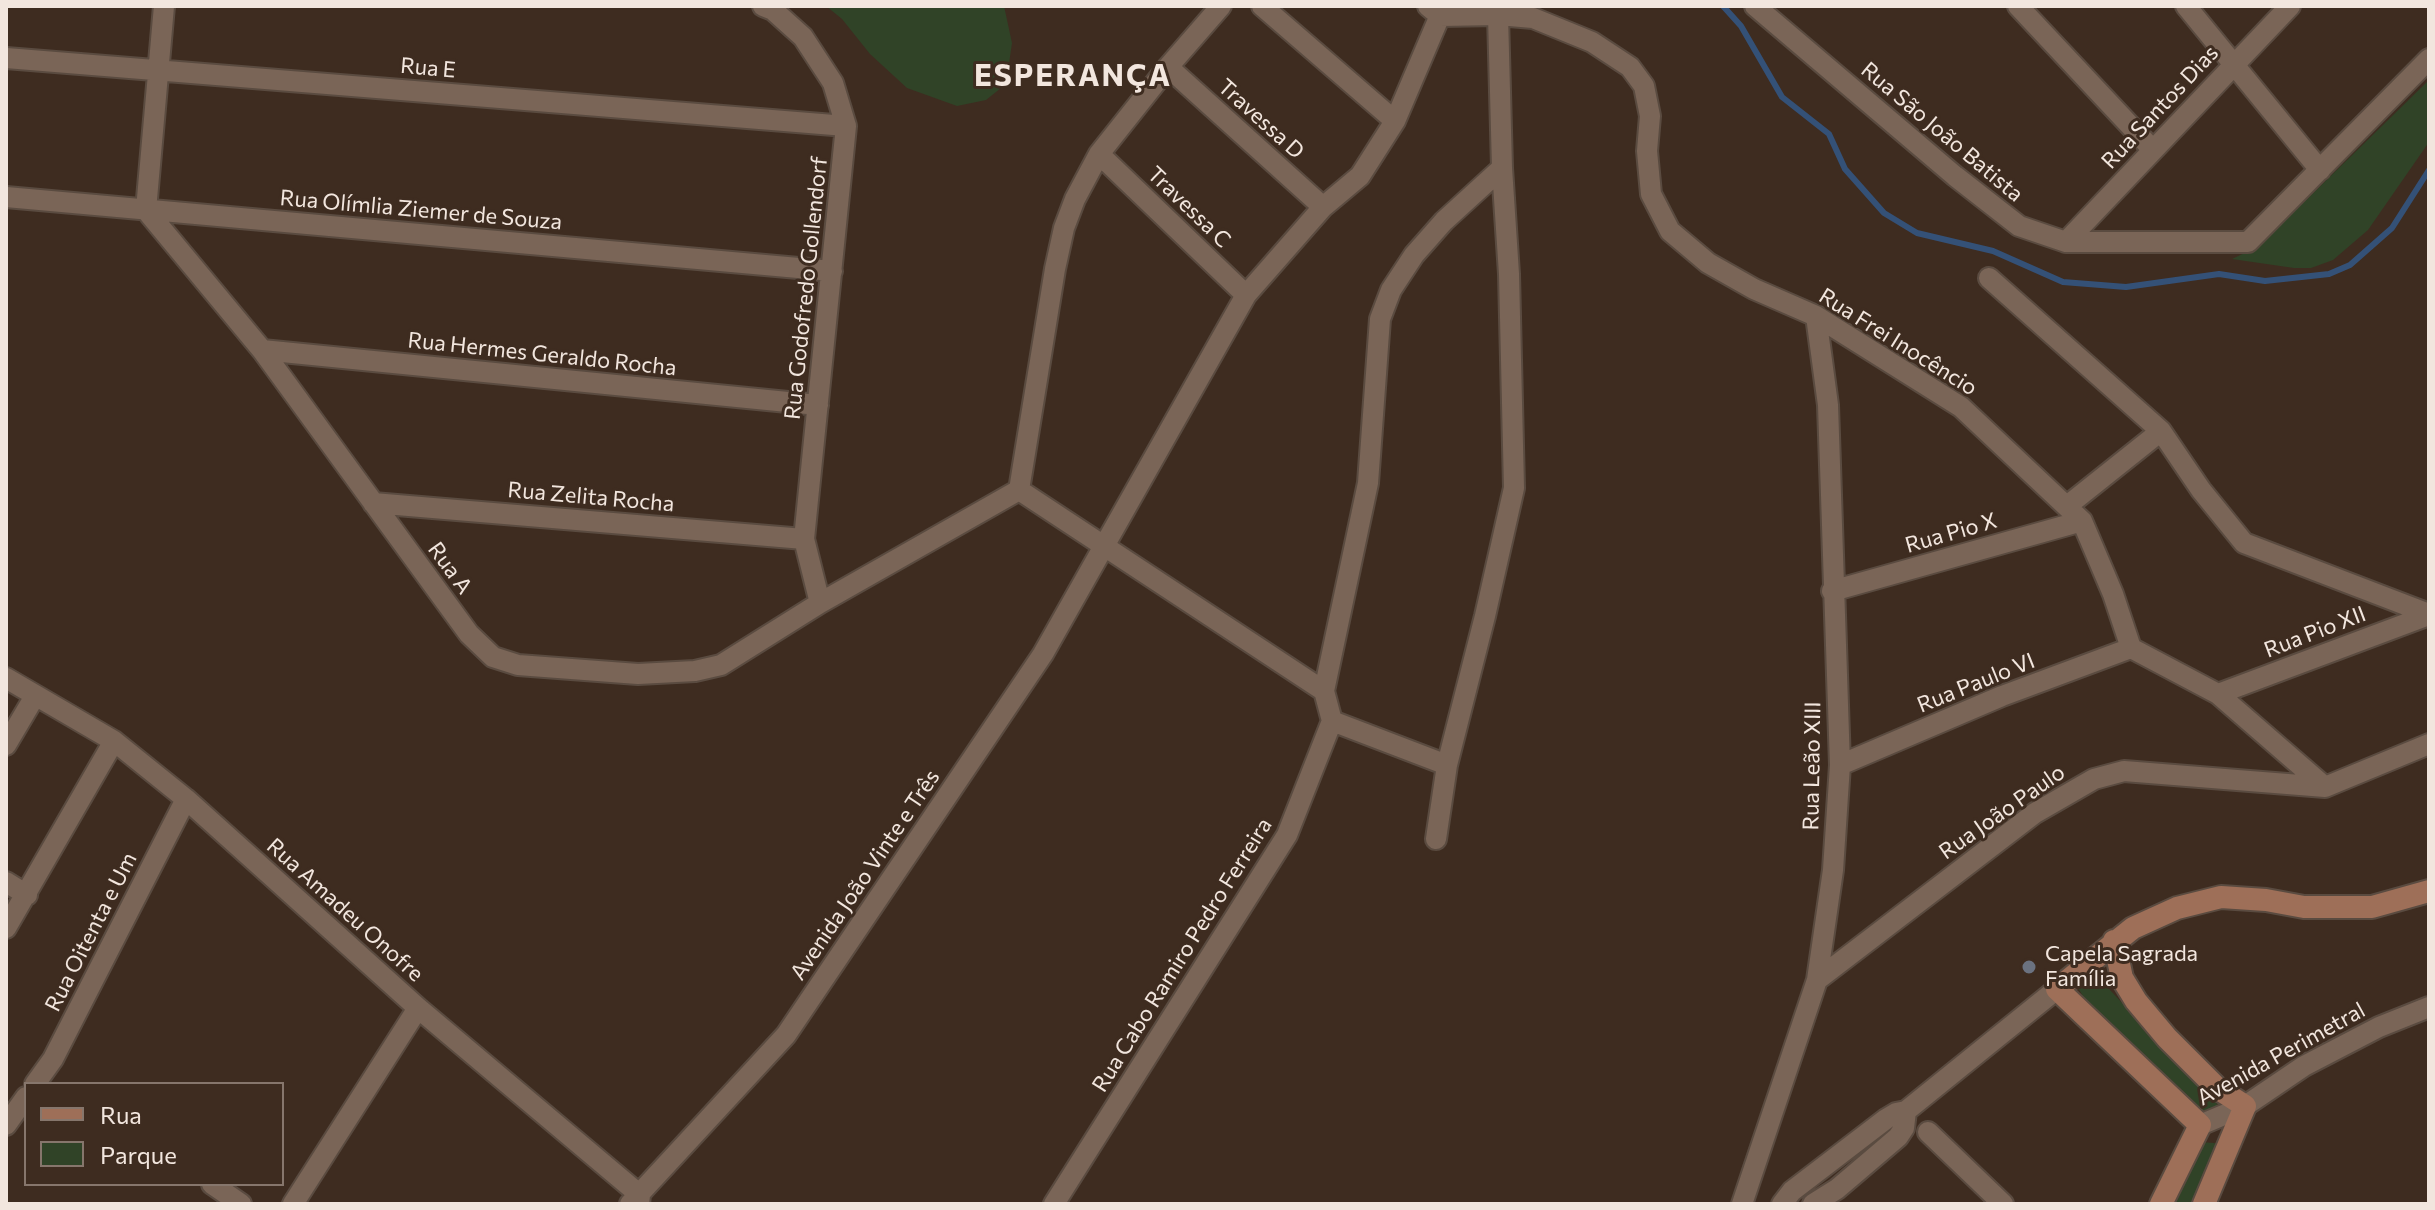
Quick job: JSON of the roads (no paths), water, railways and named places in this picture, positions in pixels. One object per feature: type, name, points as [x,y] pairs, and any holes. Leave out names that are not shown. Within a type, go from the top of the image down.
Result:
[{"type":"main road","points":[[2161,1204],[2200,1125],[2057,989],[2133,928],[2177,908],[2221,897],[2266,900],[2304,907],[2372,907],[2429,891]]},
{"type":"main road","points":[[2114,941],[2122,978],[2136,1001],[2167,1038],[2217,1088],[2245,1106],[2204,1204]]},
{"type":"street","points":[[146,210],[164,6]]},
{"type":"street","name":"Rua Godofredo Gollendorf","points":[[763,6],[773,10],[803,37],[833,83],[846,126],[804,539],[820,603]]},
{"type":"street","points":[[1262,6],[1395,121]]},
{"type":"street","name":"Rua São João Batista","points":[[1755,6],[1955,176],[2019,226],[2066,242],[2248,242],[2429,59]]},
{"type":"street","points":[[2018,6],[2152,149]]},
{"type":"street","points":[[2186,6],[2320,170]]},
{"type":"street","name":"Rua Santos Dias","points":[[2066,242],[2290,6]]},
{"type":"street","points":[[1216,8],[1099,154],[1075,199],[1064,228],[1019,490],[1324,691]]},
{"type":"street","name":"Avenida João Vinte e Três","points":[[636,1201],[786,1035],[1043,654],[1246,295],[1323,207],[1360,176],[1395,121],[1437,9]]},
{"type":"street","name":"Rua Frei Inocêncio","points":[[1437,9],[1533,18],[1592,42],[1630,67],[1644,86],[1650,116],[1647,151],[1651,194],[1670,231],[1708,263],[1754,289],[1816,316],[1961,407],[2082,521],[2113,594],[2131,648]]},
{"type":"street","points":[[1436,839],[1447,765],[1514,488],[1498,15]]},
{"type":"street","name":"Rua E","points":[[6,58],[846,126]]},
{"type":"street","name":"Travessa D","points":[[1168,67],[1323,207]]},
{"type":"street","name":"Travessa C","points":[[1099,154],[1246,295]]},
{"type":"street","points":[[1447,765],[1332,721],[1324,691],[1368,483],[1380,319],[1391,290],[1414,255],[1444,221],[1502,168]]},
{"type":"street","name":"Rua Olímlia Ziemer de Souza","points":[[6,197],[832,271]]},
{"type":"street","name":"Rua A","points":[[146,210],[262,350],[469,634],[493,657],[518,665],[638,674],[695,671],[721,665],[820,603],[1019,490]]},
{"type":"street","points":[[1989,278],[2161,431],[2201,490],[2244,543],[2429,614]]},
{"type":"street","name":"Rua Leão XIII","points":[[1742,1204],[1817,980],[1833,870],[1840,765],[1828,405],[1816,316]]},
{"type":"street","name":"Rua Hermes Geraldo Rocha","points":[[262,350],[818,405]]},
{"type":"street","points":[[2067,506],[2161,431]]},
{"type":"street","name":"Rua Zelita Rocha","points":[[373,503],[804,539]]},
{"type":"street","name":"Rua Pio X","points":[[1832,591],[2082,521]]},
{"type":"street","name":"Rua Pio XII","points":[[2218,694],[2429,614]]},
{"type":"street","points":[[2131,648],[2218,694],[2325,787]]},
{"type":"street","name":"Rua Paulo VI","points":[[1840,765],[2002,696],[2131,648]]},
{"type":"street","name":"Rua Amadeu Onofre","points":[[6,678],[114,741],[186,799],[636,1201]]},
{"type":"street","points":[[6,745],[35,696]]},
{"type":"street","name":"Rua Cabo Ramiro Pedro Ferreira","points":[[1054,1204],[1287,835],[1332,721]]},
{"type":"street","points":[[6,928],[114,741]]},
{"type":"street","name":"Rua João Paulo","points":[[1817,980],[2035,813],[2094,779],[2124,771],[2153,772],[2325,787],[2429,744]]},
{"type":"street","name":"Rua Oitenta e Um","points":[[36,1082],[53,1059],[186,799]]},
{"type":"street","points":[[6,882],[27,895]]},
{"type":"street","points":[[1782,1204],[1792,1191],[1886,1119],[1906,1111],[2057,989]]},
{"type":"street","name":"Avenida Perimetral","points":[[2200,1125],[2245,1106],[2304,1066],[2379,1027],[2429,1007]]},
{"type":"street","points":[[293,1204],[418,1008]]},
{"type":"street","points":[[6,1125],[24,1100]]},
{"type":"street","points":[[1813,1204],[1837,1189],[1898,1137],[1904,1128],[1906,1111]]},
{"type":"street","points":[[1928,1132],[2003,1204]]},
{"type":"street","points":[[215,1186],[241,1204]]},
{"type":"waterway","points":[[1723,6],[1741,26],[1782,97],[1829,134],[1845,169],[1884,213],[1917,233],[1993,251],[2063,282],[2126,287],[2219,274],[2265,281],[2329,274],[2350,265],[2392,228],[2429,170]]},
{"type":"place","name":"Capela Sagrada Família","points":[[2029,967]]},
{"type":"district","name":"ESPERANÇA","points":[[1073,76]]}]
